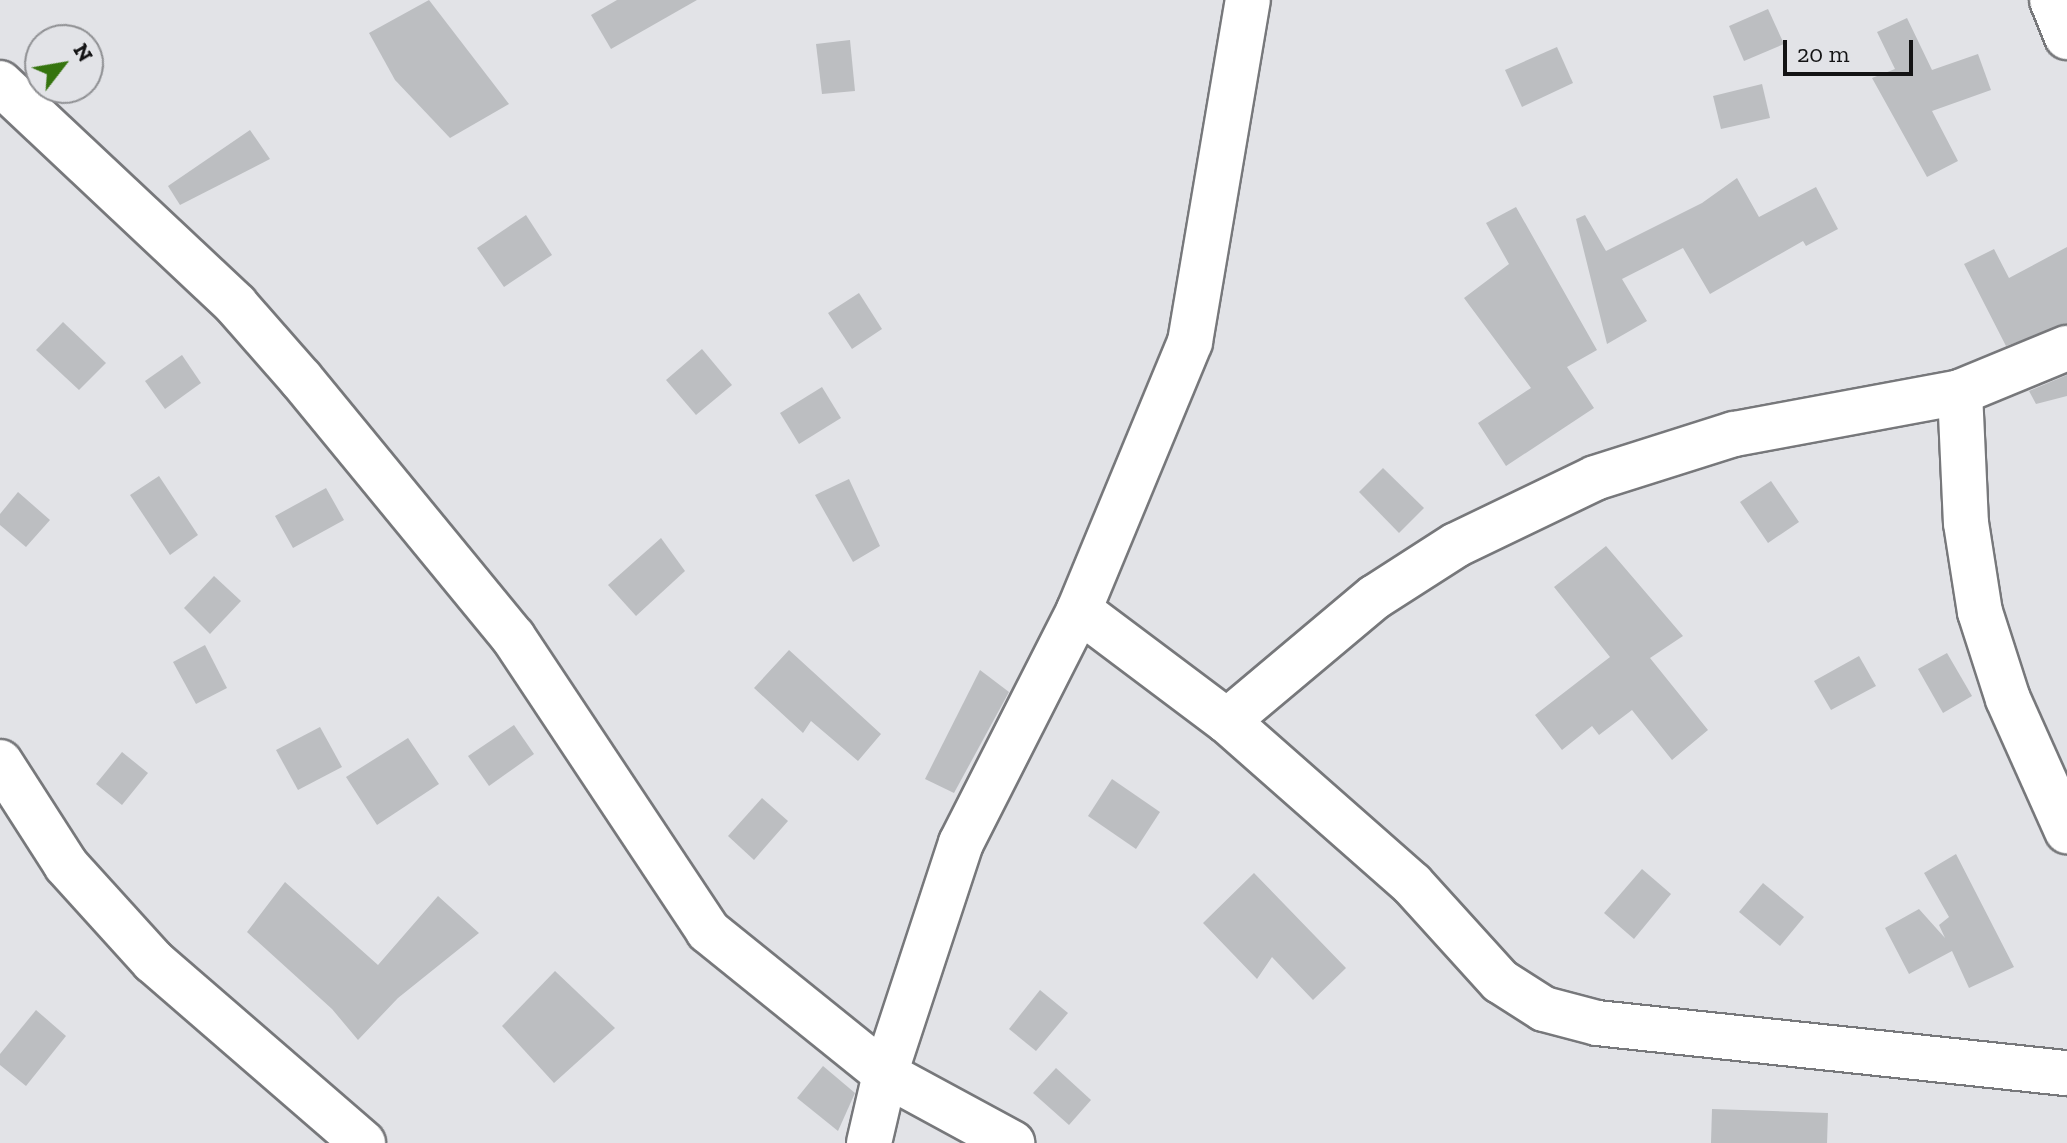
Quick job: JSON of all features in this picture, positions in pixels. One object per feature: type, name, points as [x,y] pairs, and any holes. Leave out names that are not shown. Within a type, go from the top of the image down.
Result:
[{"type":"street","points":[[869,1143],[885,1074],[961,843],[1079,610],[1190,342],[1248,0]]},
{"type":"street","points":[[2052,0],[2067,37]]},
{"type":"street","points":[[0,83],[236,305],[311,391],[513,637],[708,931],[885,1074],[1012,1143]]},
{"type":"street","points":[[1227,721],[1375,597],[1456,545],[1595,478],[1734,434],[1960,392],[2067,348]]},
{"type":"street","points":[[1960,392],[1966,523],[1980,612],[2008,699],[2067,831]]},
{"type":"street","points":[[1079,610],[1227,721],[1412,884],[1500,981],[1544,1009],[1597,1023],[2067,1073]]},
{"type":"street","points":[[0,762],[66,865],[153,961],[363,1143]]},
{"type":"building","points":[[429,0],[509,104],[450,138],[395,80],[369,33]]},
{"type":"building","points":[[617,0],[697,0],[611,49],[591,15]]},
{"type":"building","points":[[1768,9],[1784,44],[1744,61],[1729,26]]},
{"type":"building","points":[[1907,18],[1932,70],[1978,54],[1991,90],[1932,111],[1958,161],[1927,177],[1872,78],[1895,69],[1877,32]]},
{"type":"building","points":[[850,40],[855,91],[822,94],[816,44]]},
{"type":"building","points":[[1557,47],[1573,83],[1522,107],[1505,70]]},
{"type":"building","points":[[1762,84],[1770,118],[1721,129],[1713,96]]},
{"type":"building","points":[[250,130],[270,159],[180,205],[168,186]]},
{"type":"building","points":[[1737,178],[1759,217],[1816,187],[1838,229],[1806,246],[1803,241],[1710,294],[1683,248],[1622,279],[1647,321],[1607,344],[1576,219],[1585,215],[1606,251],[1702,203]]},
{"type":"building","points":[[1516,207],[1597,350],[1567,367],[1594,408],[1506,466],[1478,423],[1531,388],[1464,298],[1509,264],[1486,223]]},
{"type":"building","points":[[526,215],[552,255],[504,287],[477,248]]},
{"type":"building","points":[[2067,247],[2067,324],[2006,346],[1964,264],[1994,249],[2009,278]]},
{"type":"building","points":[[859,293],[882,329],[852,349],[828,313]]},
{"type":"building","points":[[63,322],[106,363],[79,390],[36,350]]},
{"type":"building","points":[[702,349],[732,385],[696,415],[666,380]]},
{"type":"building","points":[[182,355],[201,383],[165,409],[145,381]]},
{"type":"building","points":[[2067,375],[2067,396],[2036,404],[2029,391]]},
{"type":"building","points":[[822,387],[841,418],[799,444],[780,413]]},
{"type":"building","points":[[1383,468],[1424,508],[1399,533],[1359,492]]},
{"type":"building","points":[[159,476],[198,535],[170,555],[130,495]]},
{"type":"building","points":[[849,479],[880,546],[853,562],[815,495]]},
{"type":"building","points":[[1771,481],[1799,522],[1768,543],[1740,502]]},
{"type":"building","points":[[326,488],[344,520],[293,548],[275,516]]},
{"type":"building","points":[[18,492],[50,520],[26,547],[0,525],[0,514]]},
{"type":"building","points":[[661,538],[685,571],[636,616],[608,585]]},
{"type":"building","points":[[1606,546],[1683,636],[1650,658],[1708,730],[1672,760],[1632,710],[1599,735],[1592,726],[1562,750],[1535,715],[1610,657],[1554,587]]},
{"type":"building","points":[[214,576],[241,601],[210,634],[184,608]]},
{"type":"building","points":[[205,645],[227,688],[196,704],[173,662]]},
{"type":"building","points":[[789,650],[881,734],[858,761],[811,721],[803,733],[754,688]]},
{"type":"building","points":[[1947,653],[1972,696],[1943,713],[1918,669]]},
{"type":"building","points":[[1859,656],[1876,686],[1831,710],[1814,681]]},
{"type":"building","points":[[980,670],[1009,692],[954,793],[925,779]]},
{"type":"building","points":[[514,725],[534,754],[489,786],[468,756]]},
{"type":"building","points":[[320,727],[342,767],[298,790],[276,750]]},
{"type":"building","points":[[408,738],[439,784],[377,825],[346,777]]},
{"type":"building","points":[[122,752],[148,773],[122,805],[96,784]]},
{"type":"building","points":[[1112,779],[1160,812],[1136,849],[1088,816]]},
{"type":"building","points":[[762,798],[788,821],[754,860],[728,836]]},
{"type":"building","points":[[1956,854],[2014,967],[1969,988],[1952,951],[1909,974],[1885,928],[1919,909],[1945,938],[1939,925],[1949,917],[1924,873]]},
{"type":"building","points":[[1642,869],[1671,894],[1634,939],[1604,913]]},
{"type":"building","points":[[1254,873],[1346,968],[1313,1000],[1272,957],[1257,979],[1203,923]]},
{"type":"building","points":[[285,882],[378,965],[438,896],[479,933],[398,998],[358,1040],[332,1009],[247,932]]},
{"type":"building","points":[[1763,883],[1804,917],[1780,946],[1739,912]]},
{"type":"building","points":[[555,971],[615,1028],[554,1083],[502,1026]]},
{"type":"building","points":[[1040,990],[1068,1013],[1036,1051],[1009,1029]]},
{"type":"building","points":[[36,1010],[66,1036],[26,1086],[0,1065],[0,1054]]},
{"type":"building","points":[[823,1066],[855,1093],[838,1131],[797,1098]]},
{"type":"building","points":[[1056,1068],[1091,1100],[1069,1125],[1033,1093]]},
{"type":"building","points":[[1712,1109],[1828,1113],[1827,1143],[1711,1143]]}]
